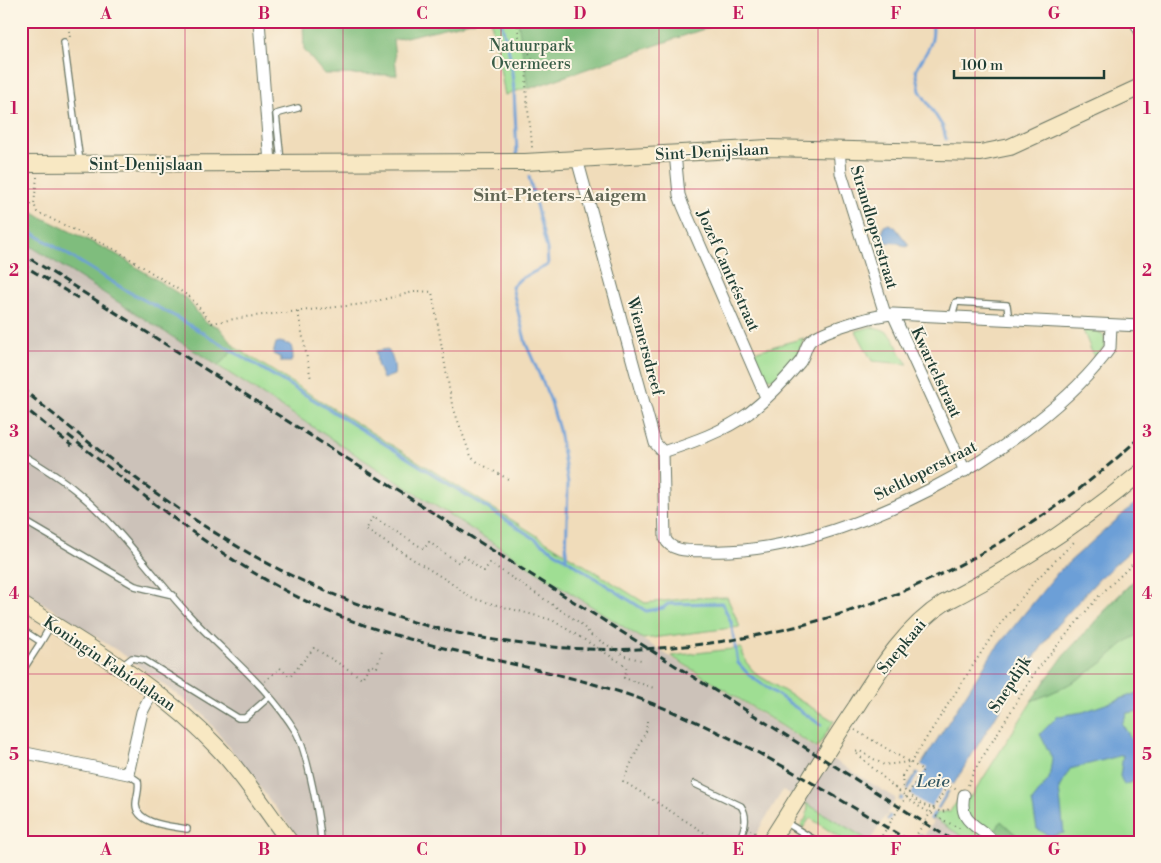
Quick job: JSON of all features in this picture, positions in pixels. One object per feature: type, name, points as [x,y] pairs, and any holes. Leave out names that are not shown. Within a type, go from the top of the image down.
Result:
[{"type":"street","points":[[259,21],[276,163]]},
{"type":"street","points":[[1135,21],[1140,31]]},
{"type":"street","name":"Sint-Denijslaan","points":[[21,163],[531,161],[745,148],[971,153],[1000,150],[1140,87]]},
{"type":"street","name":"Strandloperstraat","points":[[838,149],[841,172],[889,314]]},
{"type":"street","name":"Jozef Cantréstraat","points":[[675,153],[683,206],[766,397]]},
{"type":"street","name":"Wiemersdreef","points":[[577,159],[655,444],[663,452],[667,542]]},
{"type":"street","points":[[663,452],[714,434],[733,424],[766,397],[800,362],[810,342],[816,337],[860,320],[889,314],[1140,326]]},
{"type":"street","name":"Kwartelstraat","points":[[889,314],[965,471]]},
{"type":"street","name":"Steltloperstraat","points":[[667,542],[680,549],[717,551],[756,548],[797,539],[878,513],[908,501],[965,471],[1021,432],[1071,390],[1110,348],[1111,325]]},
{"type":"street","name":"Snepkaai","points":[[765,839],[783,821],[845,723],[901,642],[931,612],[1036,552],[1089,516],[1140,473]]},
{"type":"street","name":"Koningin Fabiolalaan","points":[[21,604],[121,667],[186,716],[219,749],[290,842]]},
{"type":"street","points":[[21,752],[128,774],[142,712],[154,690]]},
{"type":"street","points":[[960,792],[965,817],[994,842]]},
{"type":"lane","points":[[64,42],[80,164]]},
{"type":"lane","points":[[276,163],[276,114],[298,108]]},
{"type":"lane","points":[[21,454],[61,480],[91,504],[203,629],[260,685],[301,742],[321,842]]},
{"type":"lane","points":[[21,519],[135,586],[173,595]]},
{"type":"lane","points":[[21,673],[52,624]]},
{"type":"lane","points":[[21,629],[41,642]]},
{"type":"lane","points":[[121,667],[132,658],[144,660],[238,718],[245,718],[269,697]]},
{"type":"lane","points":[[128,774],[138,782],[137,810],[144,818],[187,829]]},
{"type":"lane","points":[[695,784],[740,806],[745,812],[745,822],[739,842]]},
{"type":"lane","points":[[783,821],[818,842]]},
{"type":"path","points":[[517,21],[519,36],[532,58],[528,67],[527,104],[532,127],[531,161]]},
{"type":"path","points":[[39,164],[34,204],[37,212],[116,250],[190,297],[212,323],[246,317],[364,304],[418,291],[432,292],[452,404],[468,449],[472,458],[508,480]]},
{"type":"path","points":[[21,205],[34,204]]},
{"type":"path","points":[[298,312],[311,379]]},
{"type":"path","points":[[641,660],[625,656],[591,635],[580,623],[490,563],[484,571],[464,556],[459,563],[429,542],[424,549],[374,517],[366,530],[472,598],[552,620],[624,664],[627,668],[624,678],[654,688]]},
{"type":"path","points":[[952,808],[946,812],[934,810],[907,794],[901,786],[901,779],[909,762],[1008,613],[1077,538]]},
{"type":"path","name":"Snepdijk","points":[[960,792],[1036,671],[1100,596],[1140,558]]},
{"type":"path","points":[[260,685],[280,668],[290,677],[314,648],[362,678],[370,665],[377,667],[383,648]]},
{"type":"path","points":[[647,721],[646,731],[623,781],[720,842]]},
{"type":"path","points":[[845,723],[923,770],[878,842]]},
{"type":"path","points":[[909,762],[884,765],[860,751],[855,752],[918,806],[945,821]]},
{"type":"path","points":[[912,842],[948,784],[960,792]]},
{"type":"path","points":[[752,831],[765,839]]},
{"type":"shaded area","points":[[21,240],[629,631],[898,800],[889,814],[884,818],[870,841],[783,790],[751,842],[302,842],[203,714],[124,655],[21,589]]},
{"type":"shaded area","points":[[933,818],[971,842],[920,842]]},
{"type":"green space","name":"Natuurpark Overmeers","points":[[303,21],[475,21],[393,40],[397,75],[324,74],[304,50]]},
{"type":"green space","name":"Natuurpark Overmeers","points":[[491,21],[727,21],[505,95]]},
{"type":"green space","name":"Natuurpark Overmeers","points":[[518,21],[727,21],[528,89]]},
{"type":"green space","points":[[25,205],[37,215],[116,254],[187,299],[205,322],[219,327],[236,348],[218,366],[21,240],[21,211]]},
{"type":"green space","points":[[870,327],[886,331],[891,335],[908,364],[872,361],[856,331]]},
{"type":"green space","points":[[1083,330],[1095,330],[1103,335],[1106,344],[1096,357],[1093,355]]},
{"type":"green space","points":[[804,338],[797,356],[774,379],[763,377],[753,352]]},
{"type":"green space","points":[[236,348],[645,603],[691,598],[727,597],[740,627],[643,639],[218,366]]},
{"type":"green space","points":[[1140,574],[1140,842],[971,842],[933,818],[936,813],[950,811],[960,798],[972,796],[1046,679],[1109,605]]},
{"type":"green space","points":[[1140,574],[1140,634],[1125,643],[1086,674],[1059,689],[1031,701],[1065,654]]},
{"type":"green space","points":[[741,648],[746,662],[756,674],[834,721],[817,748],[671,656]]},
{"type":"green space","points":[[804,802],[870,841],[840,842],[842,839],[810,818],[803,828],[801,825],[806,818],[808,807]]},
{"type":"green space","points":[[1001,821],[1024,842],[1008,841],[998,835],[995,832]]},
{"type":"water","points":[[889,224],[895,227],[909,245],[906,247],[898,243],[881,242],[884,226]]},
{"type":"water","points":[[280,342],[291,345],[293,355],[291,362],[281,362],[281,358],[273,354],[276,343]]},
{"type":"water","points":[[387,349],[393,361],[394,375],[383,379],[377,364],[376,351]]},
{"type":"water","name":"Leie","points":[[1140,499],[1140,542],[1099,579],[1057,625],[1015,685],[918,842],[872,842],[993,652],[1059,571]]},
{"type":"water","points":[[1140,692],[1140,711],[1127,713],[1122,724],[1137,748],[1134,781],[1124,785],[1120,776],[1123,755],[1070,769],[1059,788],[1064,833],[1050,836],[1037,829],[1032,801],[1049,779],[1052,758],[1040,734],[1058,716],[1083,712]]},
{"type":"pier","points":[[918,763],[927,768],[911,794],[931,807],[947,781],[956,786],[952,793],[947,790],[936,809],[941,810],[939,813],[933,812],[929,819],[933,822],[924,836],[920,833],[917,838],[920,842],[870,842],[884,818],[889,821],[892,816],[887,813],[896,798],[901,801],[904,798],[901,796],[903,787],[908,791],[919,773],[914,769]]},
{"type":"waterway","points":[[501,21],[510,56],[514,90],[517,154]]},
{"type":"waterway","points":[[932,21],[933,36],[927,52],[916,70],[920,91],[943,127],[946,139]]},
{"type":"waterway","points":[[529,177],[547,249],[548,265],[520,279],[512,287],[526,344],[550,399],[559,430],[568,483],[566,558]]},
{"type":"waterway","points":[[23,227],[127,291],[178,318],[319,403],[492,511],[646,611],[663,608],[668,604],[722,603],[731,622],[738,663],[749,675],[821,725]]},
{"type":"railway","points":[[21,253],[955,842]]},
{"type":"railway","points":[[21,264],[78,298]]},
{"type":"railway","points":[[21,388],[88,442],[193,519],[229,542],[305,582],[413,622],[523,644],[634,649],[744,638],[852,610],[955,567],[1051,509],[1140,437]]},
{"type":"railway","points":[[21,405],[72,446]]},
{"type":"railway","points":[[68,435],[219,551],[284,590],[318,607],[354,622],[392,634],[582,681],[659,706],[696,722],[769,759],[911,842]]},
{"type":"district","name":"Sint-Pieters-Aaigem","points":[[560,195]]}]
